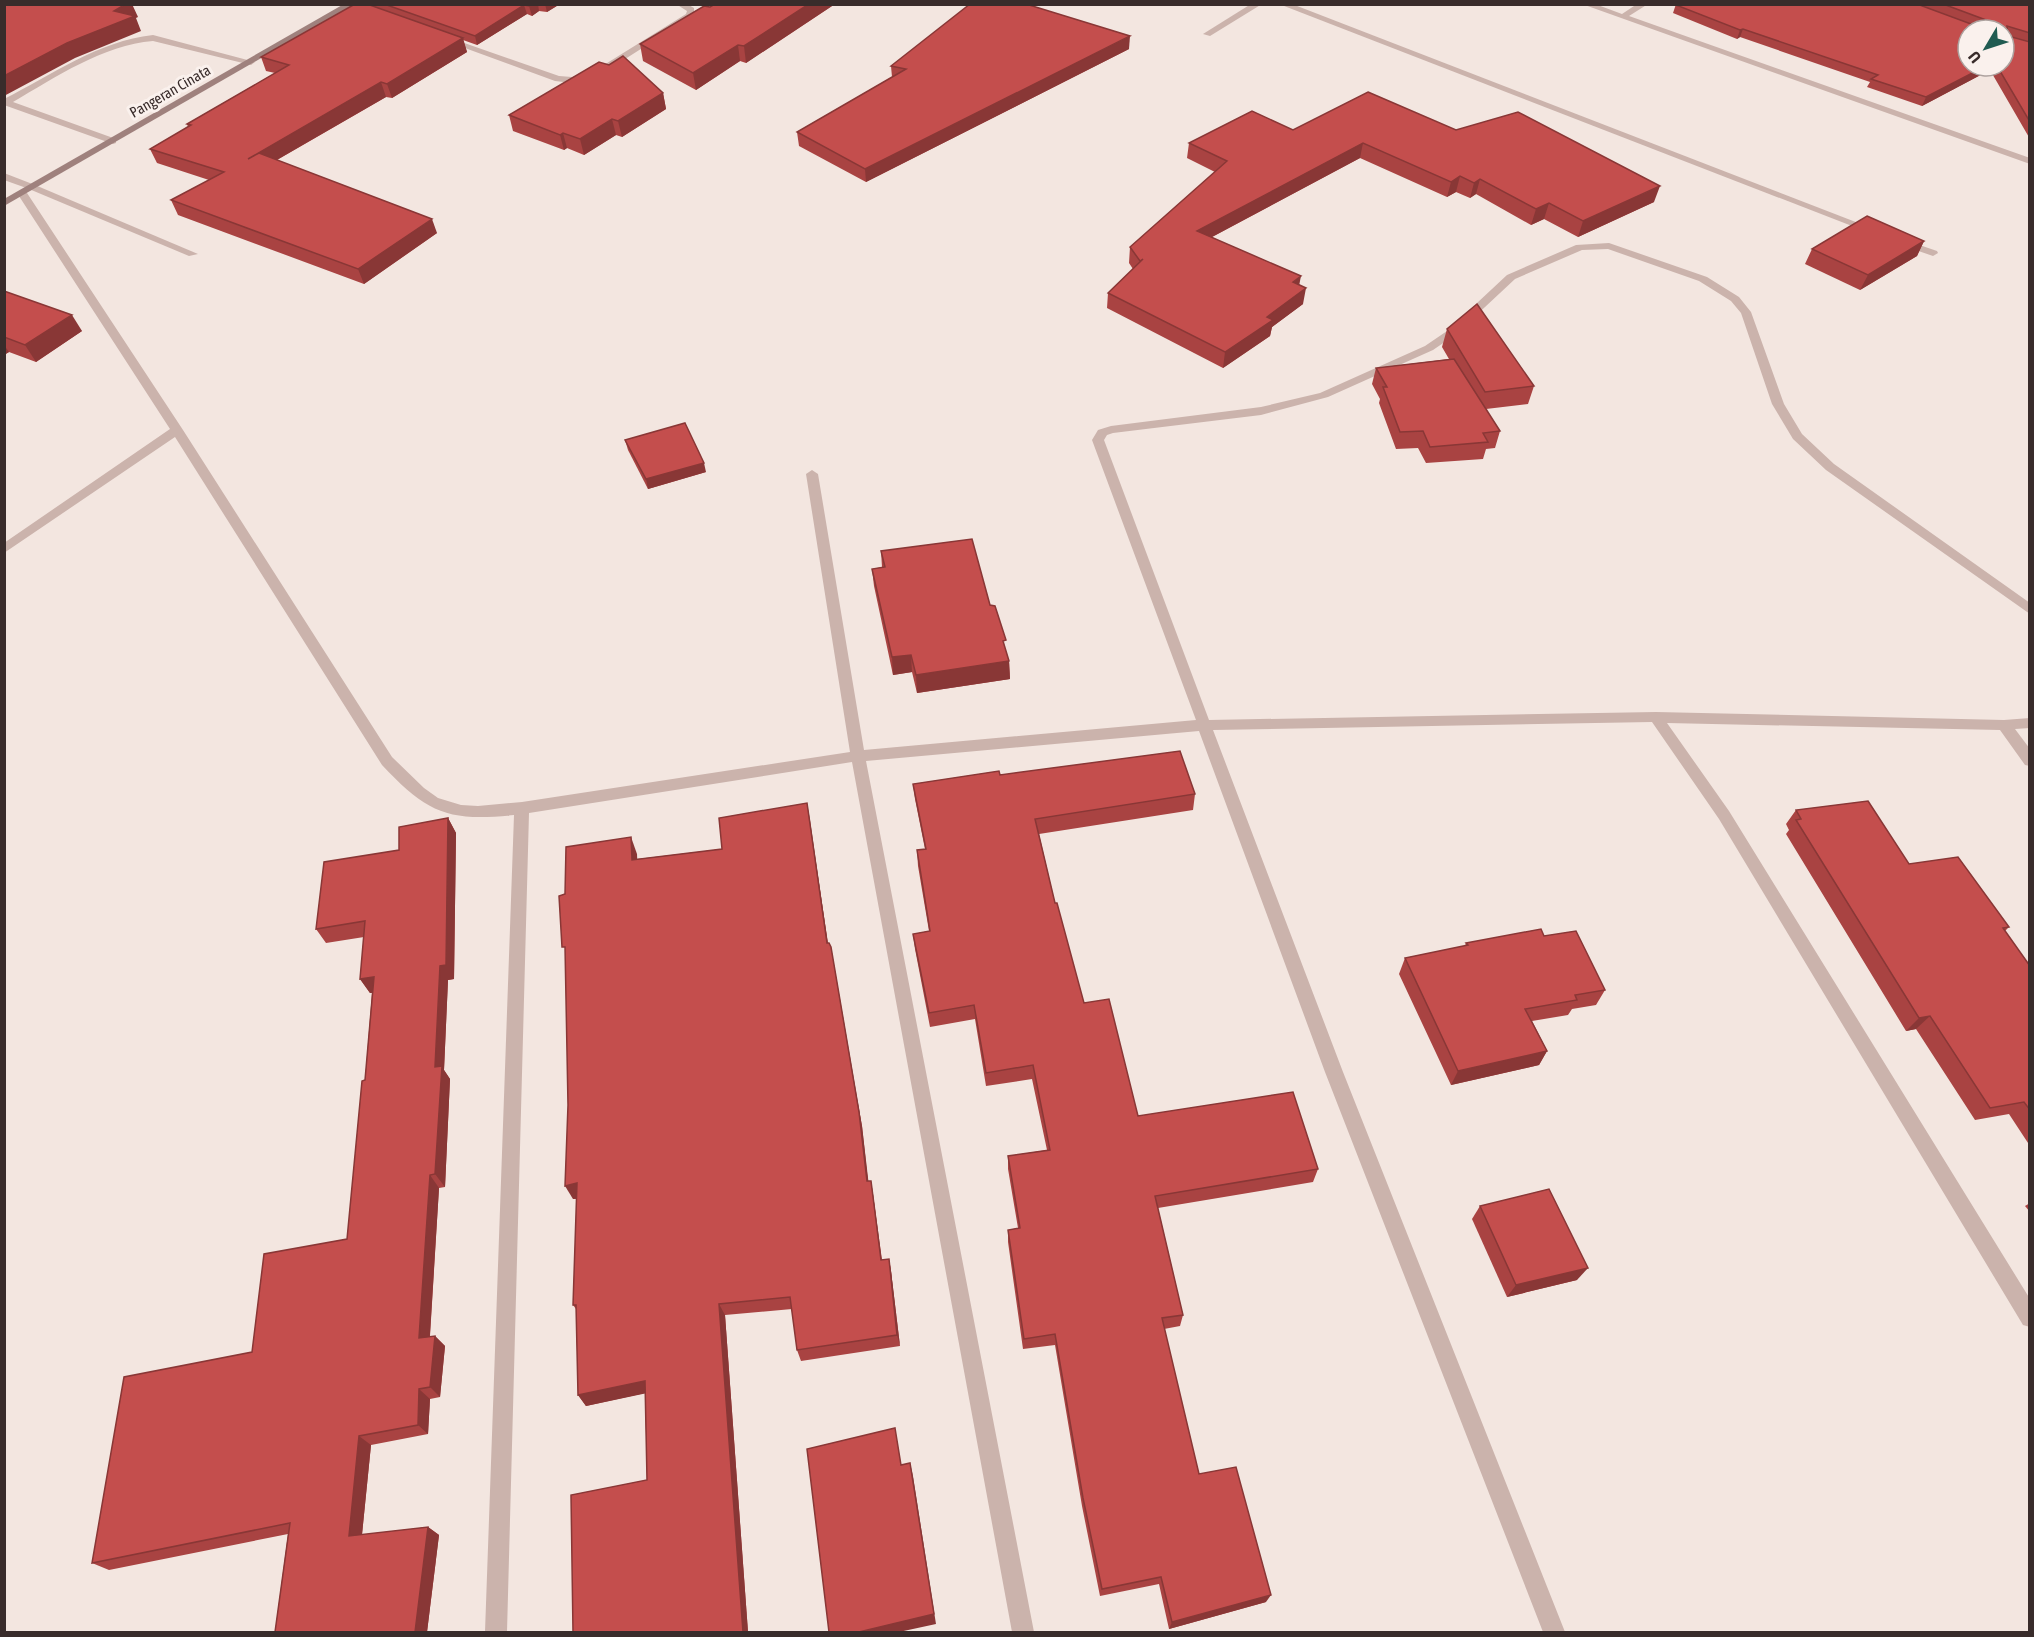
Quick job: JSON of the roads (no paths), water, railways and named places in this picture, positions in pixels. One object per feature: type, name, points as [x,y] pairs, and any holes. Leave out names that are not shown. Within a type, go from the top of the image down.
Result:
[{"type":"street","points":[[437,37],[558,79],[572,80],[594,75],[690,15],[691,10],[680,4]]},
{"type":"street","points":[[1207,34],[1258,4]]},
{"type":"street","points":[[1283,4],[1933,253]]},
{"type":"street","points":[[1586,4],[2030,161]]},
{"type":"street","points":[[1622,17],[1644,4]]},
{"type":"street","name":"Pangeran Cinata","points":[[4,203],[351,6]]},
{"type":"street","points":[[6,102],[51,77],[123,43],[141,38],[153,38],[251,62]]},
{"type":"street","points":[[6,102],[113,141]]},
{"type":"street","points":[[4,176],[27,190],[193,254]]},
{"type":"street","points":[[27,190],[387,761],[420,795],[451,810],[482,813],[522,808],[858,756],[1204,724],[1656,717],[2004,725],[2030,723]]},
{"type":"street","points":[[1554,1632],[1334,1072],[1098,440],[1102,433],[1145,425],[1261,411],[1324,395],[1429,348],[1451,333],[1510,277],[1580,247],[1610,246],[1703,279],[1735,299],[1746,312],[1778,404],[1797,436],[1830,467],[2030,610]]},
{"type":"street","points":[[4,549],[177,430]]},
{"type":"street","points":[[812,474],[858,756],[1023,1632]]},
{"type":"street","points":[[1656,717],[1724,815],[2030,1318]]},
{"type":"street","points":[[2004,725],[2030,761]]},
{"type":"street","points":[[496,1632],[522,808]]}]
